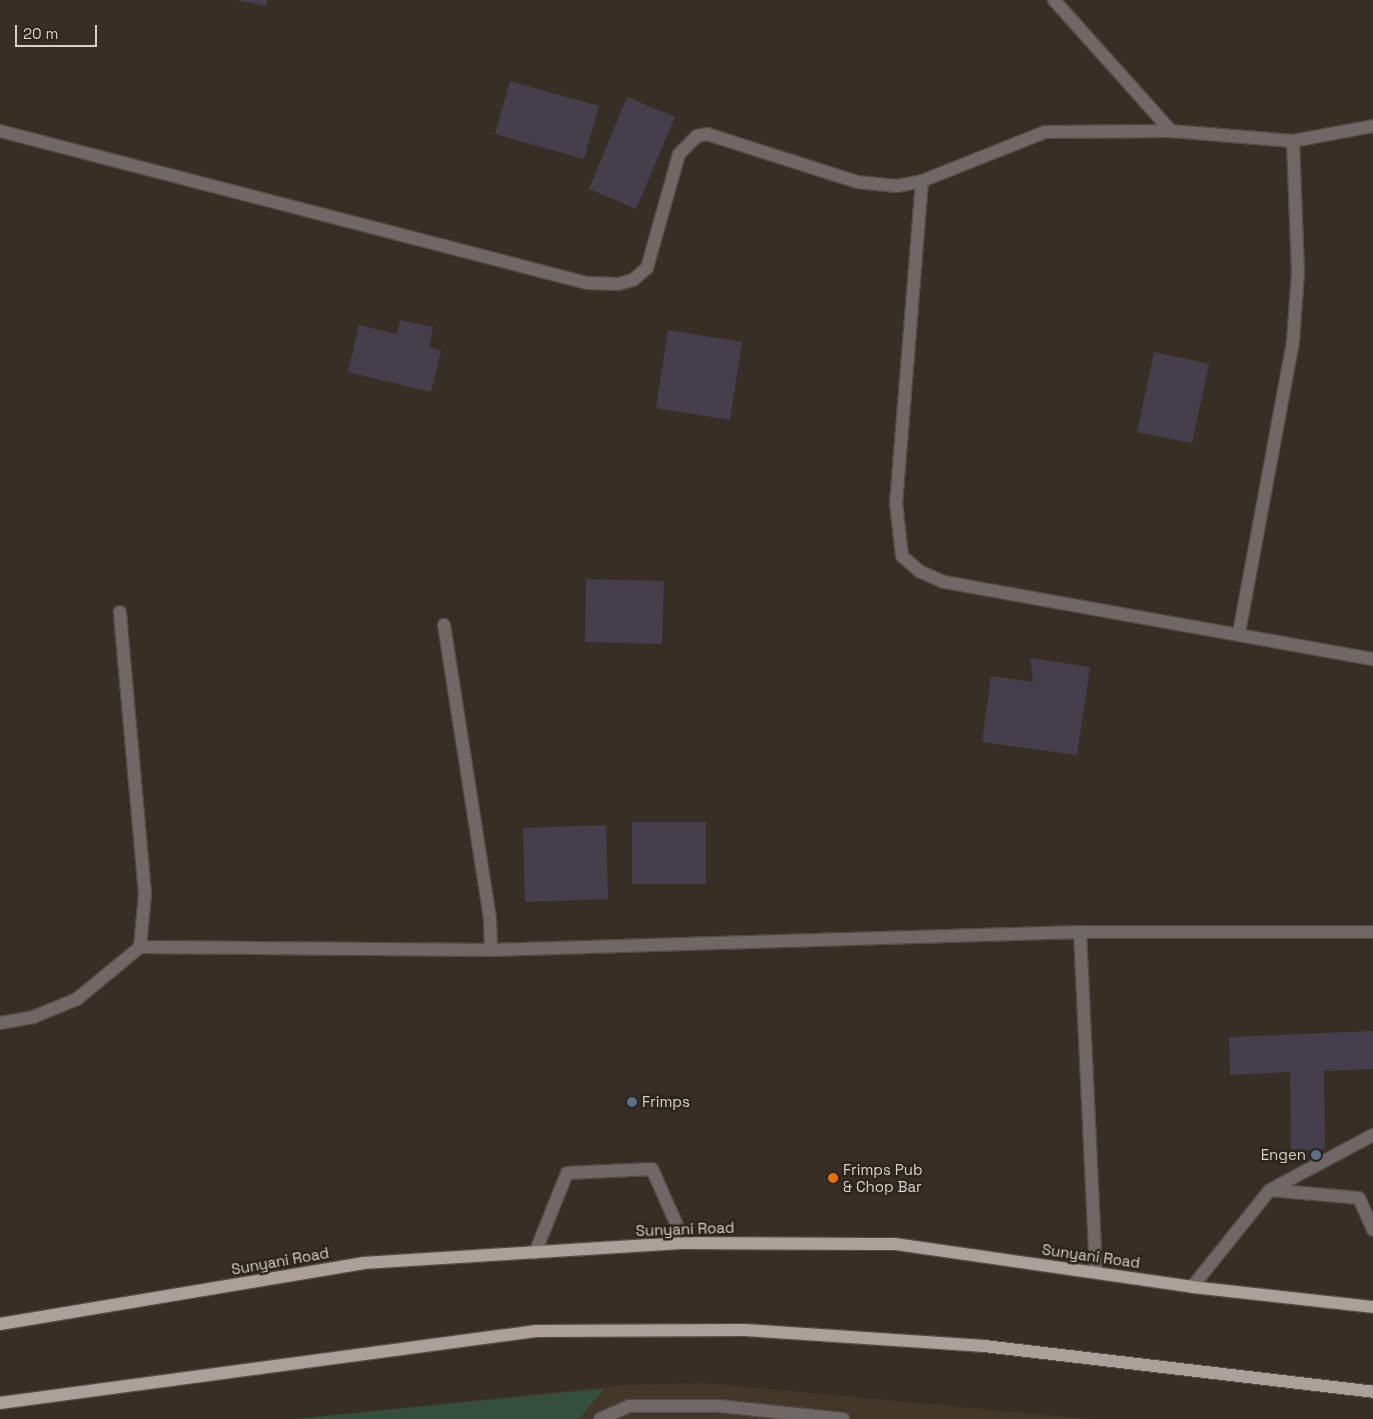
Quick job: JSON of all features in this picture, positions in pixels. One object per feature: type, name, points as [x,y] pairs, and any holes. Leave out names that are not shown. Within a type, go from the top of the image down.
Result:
[{"type":"main road","name":"Sunyani Road","points":[[0,1324],[363,1263],[685,1243],[896,1244],[1192,1287],[1373,1307]]},
{"type":"main road","points":[[0,1403],[546,1331],[745,1330],[984,1346],[1373,1392]]},
{"type":"street","points":[[1054,0],[1171,131]]},
{"type":"street","points":[[0,131],[587,283],[618,284],[633,280],[647,268],[679,154],[697,136],[707,134],[857,182],[897,186],[922,181],[1044,132],[1171,131],[1293,141],[1373,126]]},
{"type":"street","points":[[1239,633],[1293,342],[1298,272],[1293,141]]},
{"type":"street","points":[[922,181],[896,503],[902,556],[919,571],[944,582],[1239,633],[1373,660]]},
{"type":"street","points":[[120,612],[145,894],[140,947]]},
{"type":"street","points":[[444,625],[490,919],[490,950]]},
{"type":"street","points":[[0,1023],[33,1017],[77,999],[140,947],[490,950],[1080,932],[1373,932]]},
{"type":"street","points":[[1080,932],[1096,1273]]},
{"type":"street","points":[[1192,1287],[1270,1190],[1373,1135]]},
{"type":"street","points":[[535,1252],[567,1173],[652,1169],[685,1243]]},
{"type":"street","points":[[1270,1190],[1360,1198],[1373,1230]]},
{"type":"street","points":[[600,1419],[629,1406],[719,1406],[843,1419]]},
{"type":"shaded area","points":[[704,1383],[1092,1419],[296,1419],[623,1385]]},
{"type":"green space","points":[[604,1389],[579,1419],[296,1419],[527,1396]]},
{"type":"building","points":[[236,0],[267,0],[266,6]]},
{"type":"building","points":[[510,81],[599,106],[584,159],[495,134]]},
{"type":"building","points":[[627,97],[675,117],[636,209],[589,189]]},
{"type":"building","points":[[400,320],[433,327],[429,347],[441,351],[431,392],[348,372],[359,325],[397,334]]},
{"type":"building","points":[[668,330],[742,342],[730,420],[656,408]]},
{"type":"building","points":[[1154,352],[1209,364],[1192,443],[1137,432]]},
{"type":"building","points":[[586,579],[664,581],[662,644],[585,642]]},
{"type":"building","points":[[1030,658],[1090,667],[1077,755],[982,742],[991,676],[1033,682]]},
{"type":"building","points":[[632,822],[706,822],[706,884],[632,884]]},
{"type":"building","points":[[606,825],[608,899],[525,902],[523,828]]},
{"type":"building","points":[[1373,1031],[1373,1069],[1324,1071],[1325,1149],[1291,1152],[1290,1072],[1230,1075],[1229,1037]]},
{"type":"place","name":"Frimps","points":[[632,1102]]},
{"type":"place","name":"Engen","points":[[1316,1155]]},
{"type":"place","name":"Frimps Pub & Chop Bar","points":[[833,1178]]}]
